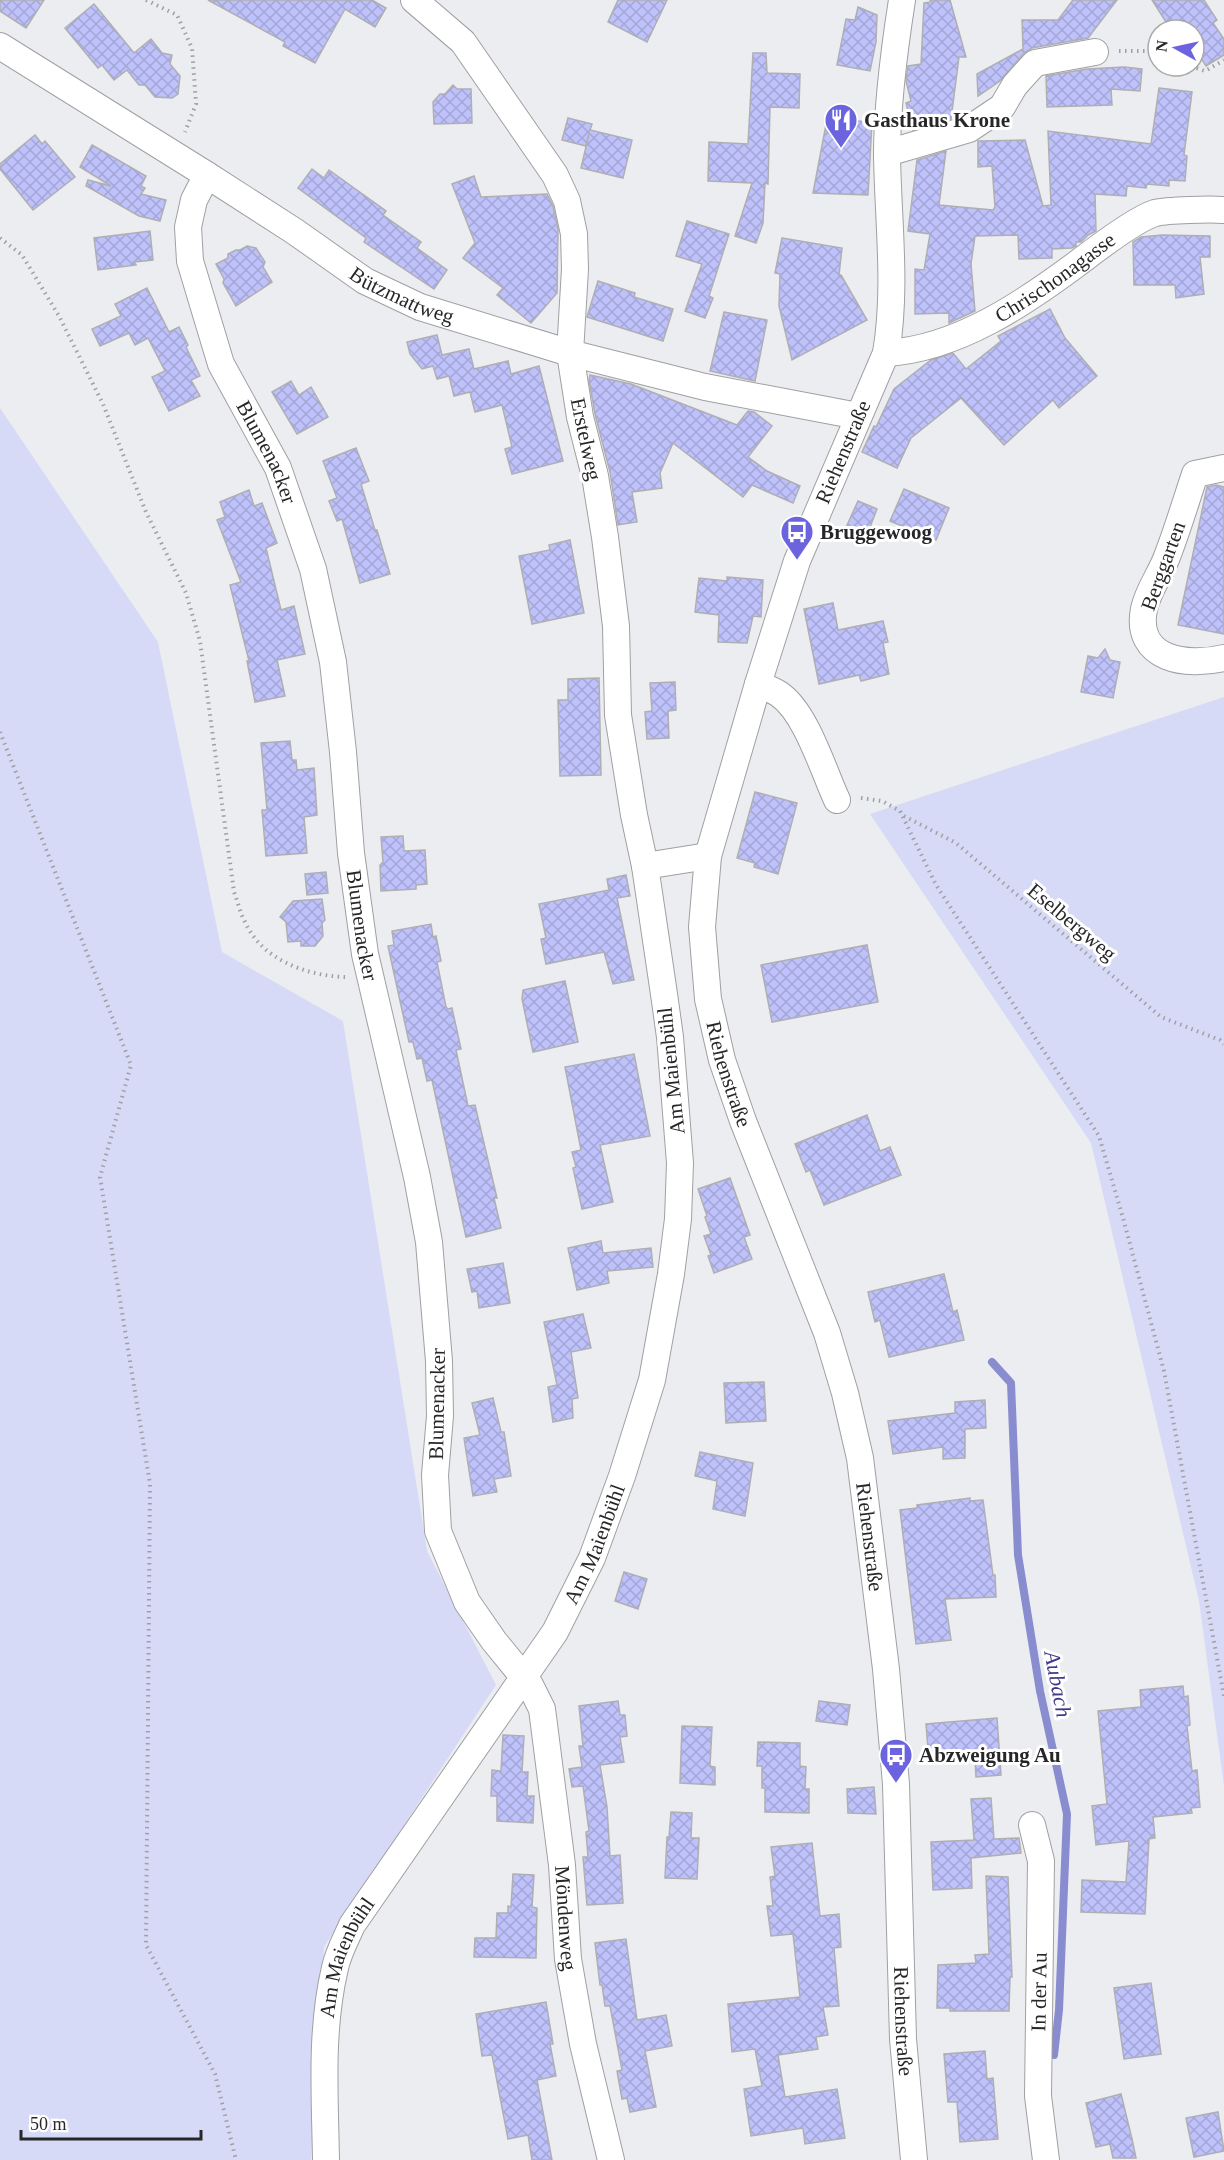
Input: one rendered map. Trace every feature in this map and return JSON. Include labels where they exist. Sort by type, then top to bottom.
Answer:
[{"type":"street","name":"Erstelweg","points":[[414,0],[463,42],[555,175],[567,201],[574,234],[575,269],[570,353],[580,417],[595,476],[605,537],[616,626],[618,715],[634,815],[645,866]]},
{"type":"street","name":"Riehenstraße","points":[[902,0],[892,60],[887,153],[891,244],[891,325],[886,352],[797,561],[758,684],[708,856],[702,927],[708,999],[722,1060],[743,1121],[827,1333],[845,1393],[860,1458],[886,1669],[897,1784],[903,2039],[914,2160]]},
{"type":"street","name":"Bützmattweg","points":[[0,46],[294,231],[365,281],[420,308],[570,353],[705,387],[858,416]]},
{"type":"street","points":[[887,153],[969,129],[1002,107],[1014,85],[1035,63],[1095,52]]},
{"type":"street","name":"Blumenacker","points":[[207,175],[194,200],[188,227],[190,261],[221,364],[278,468],[313,569],[333,662],[351,853],[365,954],[417,1177],[429,1242],[439,1360],[440,1416],[435,1475],[438,1531],[467,1602],[494,1641],[524,1677]]},
{"type":"street","name":"Chrischonagasse","points":[[886,352],[906,352],[928,346],[992,321],[1038,293],[1124,230],[1155,213],[1224,210]]},
{"type":"street","name":"Berggarten","points":[[1224,468],[1195,474],[1167,556],[1144,607],[1143,623],[1148,642],[1166,658],[1189,662],[1224,658]]},
{"type":"street","points":[[758,684],[779,694],[804,722],[837,800]]},
{"type":"street","points":[[645,866],[708,856]]},
{"type":"street","name":"Am Maienbühl","points":[[326,2160],[325,2040],[327,2010],[339,1955],[352,1925],[555,1632],[596,1548],[622,1476],[652,1380],[671,1274],[678,1219],[680,1163],[670,1037],[645,866]]},
{"type":"street","name":"Möndenweg","points":[[524,1677],[542,1709],[562,1865],[568,1959],[583,2044],[611,2160]]},
{"type":"street","name":"In der Au","points":[[1032,1825],[1041,1861],[1038,2096],[1046,2160]]},
{"type":"path","points":[[146,0],[177,15],[192,48],[196,104],[176,156]]},
{"type":"path","points":[[1095,52],[1146,51]]},
{"type":"path","points":[[1206,70],[1224,60]]},
{"type":"path","points":[[0,238],[22,255],[59,316],[103,404],[146,512],[186,593],[200,641],[234,892],[245,924],[267,952],[302,970],[337,976],[371,977]]},
{"type":"path","points":[[0,732],[131,1065],[100,1177],[150,1484],[146,1945],[215,2074],[236,2160]]},
{"type":"path","name":"Eselbergweg","points":[[837,800],[849,797],[882,801],[900,811],[903,816],[956,843],[1161,1017],[1223,1041]]},
{"type":"path","points":[[903,816],[936,885],[1099,1136],[1164,1371],[1224,1696]]},
{"type":"shaded area","points":[[0,408],[158,642],[222,952],[343,1021],[427,1551],[496,1685],[324,1947],[311,2160],[0,2160]]},
{"type":"shaded area","points":[[1224,697],[1224,1786],[1199,1601],[1091,1143],[870,814]]},
{"type":"building","points":[[0,0],[44,0],[26,28],[0,11]]},
{"type":"building","points":[[208,0],[372,0],[386,8],[375,27],[345,9],[315,63],[283,46],[285,42]]},
{"type":"building","points":[[618,0],[667,0],[647,42],[608,22]]},
{"type":"building","points":[[930,0],[950,0],[966,57],[959,57],[951,119],[913,130],[906,103],[911,101],[906,81],[908,66],[921,64],[924,3],[931,2]]},
{"type":"building","points":[[1073,0],[1117,0],[1088,38],[1032,48],[1024,53],[1000,81],[978,96],[977,74],[1023,49],[1022,20],[1058,20]]},
{"type":"building","points":[[1152,0],[1204,0],[1217,20],[1213,23],[1224,39],[1224,55],[1206,66],[1206,18],[1163,18]]},
{"type":"building","points":[[94,4],[134,53],[151,39],[162,53],[172,55],[170,64],[180,76],[178,94],[172,98],[155,97],[145,85],[139,85],[127,70],[114,80],[102,65],[98,68],[65,28]]},
{"type":"building","points":[[858,7],[877,15],[876,42],[870,71],[837,65],[846,19],[855,20]]},
{"type":"building","points":[[753,53],[766,53],[767,73],[800,74],[799,108],[770,107],[768,184],[765,183],[763,223],[756,243],[735,236],[752,183],[708,181],[709,142],[748,144]]},
{"type":"building","points":[[1124,67],[1142,69],[1140,91],[1111,89],[1112,105],[1047,107],[1046,76],[1087,69]]},
{"type":"building","points":[[453,85],[457,89],[471,89],[472,123],[434,124],[433,102]]},
{"type":"building","points":[[1159,88],[1192,92],[1184,155],[1187,156],[1185,181],[1169,180],[1169,186],[1147,184],[1146,188],[1127,186],[1126,196],[1095,194],[1096,231],[1081,242],[1076,242],[1076,246],[1072,248],[1052,249],[1052,258],[1019,259],[1018,235],[975,236],[971,264],[975,311],[949,323],[949,313],[915,314],[915,269],[924,270],[930,234],[908,231],[917,160],[946,151],[939,205],[993,210],[995,207],[992,166],[978,167],[978,141],[1025,140],[1043,206],[1051,205],[1048,131],[1151,144]]},
{"type":"building","points":[[568,118],[592,124],[590,130],[632,140],[623,178],[581,168],[589,134],[586,146],[562,140]]},
{"type":"building","name":"Gasthaus Krone","points":[[827,119],[872,122],[868,195],[813,193]]},
{"type":"building","points":[[35,135],[42,144],[45,141],[75,177],[33,210],[0,169],[0,164]]},
{"type":"building","points":[[92,145],[146,176],[141,186],[145,188],[141,194],[166,200],[160,221],[139,216],[86,186],[88,180],[111,186],[80,167]]},
{"type":"building","points":[[312,169],[324,178],[329,170],[386,211],[383,215],[421,242],[417,248],[447,270],[434,289],[364,242],[366,238],[298,188]]},
{"type":"building","points":[[474,176],[481,197],[547,194],[553,206],[558,229],[557,293],[531,323],[497,295],[503,288],[463,258],[475,243],[452,184]]},
{"type":"building","points":[[687,221],[729,234],[709,296],[713,298],[705,318],[685,311],[702,264],[676,256]]},
{"type":"building","points":[[150,231],[153,260],[134,262],[136,265],[98,270],[94,238]]},
{"type":"building","points":[[1210,236],[1210,257],[1200,257],[1204,294],[1176,298],[1175,285],[1134,285],[1133,242],[1141,237]]},
{"type":"building","points":[[782,238],[842,248],[839,275],[867,320],[792,360],[779,306],[780,274],[775,273]]},
{"type":"building","points":[[247,246],[256,248],[265,262],[263,267],[272,282],[236,306],[223,283],[224,279],[216,264],[228,258],[228,254]]},
{"type":"building","points":[[598,281],[635,293],[634,297],[673,309],[663,341],[587,317]]},
{"type":"building","points":[[147,288],[169,332],[179,327],[200,376],[191,380],[200,396],[169,411],[152,377],[165,371],[148,338],[135,345],[129,333],[100,346],[92,329],[121,316],[115,304]]},
{"type":"building","points":[[1050,309],[1065,338],[1097,376],[1059,408],[1053,400],[1004,445],[961,398],[911,438],[897,468],[862,452],[894,389],[931,360],[953,353],[966,369],[1001,341],[998,336]]},
{"type":"building","points":[[724,312],[767,320],[755,381],[710,371]]},
{"type":"building","points":[[437,335],[442,355],[469,349],[474,369],[508,361],[511,374],[539,366],[563,461],[512,474],[505,449],[512,447],[502,405],[475,412],[470,392],[454,396],[449,376],[437,379],[433,366],[422,369],[410,354],[407,342]]},
{"type":"building","points":[[590,375],[631,384],[737,425],[748,411],[754,412],[772,426],[748,457],[767,471],[800,486],[793,503],[752,485],[743,497],[673,443],[660,473],[662,488],[632,492],[637,522],[618,525],[610,472],[595,414]]},
{"type":"building","points":[[291,381],[299,395],[311,387],[328,417],[297,434],[272,392]]},
{"type":"building","points":[[356,448],[369,481],[361,484],[390,574],[360,583],[342,519],[337,521],[329,501],[337,498],[323,461]]},
{"type":"building","points":[[1216,485],[1224,487],[1224,634],[1178,625],[1207,487]]},
{"type":"building","points":[[904,489],[949,508],[936,540],[890,521]]},
{"type":"building","points":[[249,490],[254,506],[262,503],[277,543],[266,548],[281,610],[294,606],[305,654],[277,660],[285,696],[255,702],[247,661],[249,661],[230,585],[241,582],[217,520],[225,517],[220,502]]},
{"type":"building","points":[[858,501],[877,509],[865,540],[843,534]]},
{"type":"building","points":[[570,540],[584,613],[532,624],[519,556],[550,550],[549,545]]},
{"type":"building","points":[[727,577],[763,580],[761,617],[753,616],[747,643],[718,642],[719,615],[695,612],[699,578],[727,581]]},
{"type":"building","points":[[833,603],[838,630],[883,621],[888,642],[883,643],[889,674],[861,681],[859,675],[819,684],[804,609]]},
{"type":"building","points":[[1105,649],[1110,660],[1120,662],[1113,698],[1081,692],[1088,656],[1098,658]]},
{"type":"building","points":[[599,678],[601,775],[560,776],[558,700],[568,700],[568,679]]},
{"type":"building","points":[[675,682],[676,710],[668,711],[669,738],[647,739],[645,712],[652,711],[650,683]]},
{"type":"building","points":[[290,741],[292,760],[296,760],[297,770],[314,768],[317,815],[304,817],[307,853],[266,856],[262,810],[267,810],[261,743]]},
{"type":"building","points":[[755,792],[797,803],[778,874],[754,867],[755,863],[737,858]]},
{"type":"building","points":[[403,836],[404,851],[425,850],[427,884],[416,885],[416,889],[381,891],[380,865],[383,862],[381,837]]},
{"type":"building","points":[[326,872],[328,893],[307,895],[305,874]]},
{"type":"building","points":[[626,875],[630,896],[617,898],[634,980],[613,984],[604,952],[546,964],[541,939],[546,938],[539,904],[609,890],[607,879]]},
{"type":"building","points":[[322,899],[325,920],[322,923],[323,936],[315,946],[301,946],[301,941],[288,942],[286,922],[280,917],[293,901]]},
{"type":"building","points":[[431,924],[441,961],[437,962],[446,1007],[452,1008],[461,1049],[456,1050],[468,1106],[475,1105],[497,1198],[494,1198],[501,1228],[466,1237],[432,1080],[427,1081],[422,1058],[417,1059],[413,1042],[409,1042],[388,946],[394,945],[392,931]]},
{"type":"building","points":[[867,945],[878,1002],[772,1022],[761,965]]},
{"type":"building","points":[[565,981],[578,1042],[533,1052],[522,999],[523,990]]},
{"type":"building","points":[[634,1054],[650,1136],[600,1145],[613,1202],[582,1209],[572,1152],[581,1150],[565,1067]]},
{"type":"building","points":[[867,1115],[880,1151],[890,1147],[901,1175],[824,1205],[810,1170],[806,1172],[795,1144]]},
{"type":"building","points":[[730,1178],[750,1235],[744,1237],[752,1259],[714,1273],[708,1256],[711,1255],[704,1236],[711,1234],[698,1189]]},
{"type":"building","points":[[601,1241],[603,1253],[651,1248],[653,1267],[607,1271],[609,1283],[577,1290],[568,1248]]},
{"type":"building","points":[[503,1263],[510,1303],[479,1308],[477,1291],[472,1292],[467,1269]]},
{"type":"building","points":[[944,1274],[953,1312],[957,1310],[964,1340],[889,1357],[880,1320],[875,1322],[868,1292]]},
{"type":"building","points":[[583,1314],[591,1348],[571,1352],[578,1398],[572,1399],[573,1418],[553,1422],[548,1387],[557,1385],[544,1322]]},
{"type":"building","points":[[764,1382],[766,1421],[726,1423],[724,1383]]},
{"type":"building","points":[[493,1398],[501,1432],[504,1432],[511,1476],[494,1479],[497,1492],[473,1496],[464,1438],[480,1435],[472,1403]]},
{"type":"building","points":[[985,1400],[986,1428],[965,1429],[965,1458],[943,1459],[943,1447],[893,1454],[888,1421],[955,1413],[955,1402]]},
{"type":"building","points":[[700,1452],[753,1463],[745,1516],[713,1509],[717,1481],[695,1476]]},
{"type":"building","points":[[970,1498],[970,1501],[983,1500],[993,1575],[995,1575],[996,1597],[945,1599],[951,1640],[916,1644],[900,1510],[917,1508],[917,1505]]},
{"type":"building","points":[[624,1572],[647,1579],[638,1609],[615,1601]]},
{"type":"building","points":[[1183,1686],[1184,1697],[1188,1696],[1190,1725],[1187,1726],[1192,1771],[1197,1770],[1200,1807],[1191,1808],[1192,1813],[1153,1817],[1155,1838],[1149,1839],[1145,1914],[1081,1912],[1082,1880],[1126,1882],[1129,1841],[1096,1845],[1092,1806],[1107,1804],[1098,1711],[1141,1707],[1140,1690]]},
{"type":"building","points":[[618,1701],[620,1715],[625,1715],[627,1736],[620,1737],[624,1762],[600,1765],[607,1807],[610,1856],[620,1855],[623,1903],[587,1905],[583,1857],[588,1857],[586,1832],[589,1831],[583,1786],[572,1787],[569,1769],[582,1767],[579,1746],[583,1746],[579,1706]]},
{"type":"building","points":[[819,1701],[850,1705],[847,1725],[816,1721]]},
{"type":"building","points":[[997,1718],[1001,1775],[976,1777],[975,1759],[929,1762],[926,1724]]},
{"type":"building","points":[[682,1726],[712,1727],[710,1766],[715,1767],[715,1785],[680,1783]]},
{"type":"building","points":[[503,1735],[524,1736],[522,1772],[528,1772],[527,1796],[534,1796],[533,1823],[497,1821],[497,1796],[491,1796],[492,1770],[501,1771]]},
{"type":"building","points":[[758,1742],[800,1743],[800,1766],[806,1767],[805,1789],[809,1789],[809,1813],[765,1812],[762,1766],[757,1766]]},
{"type":"building","points":[[874,1787],[876,1814],[848,1813],[847,1789]]},
{"type":"building","points":[[991,1798],[994,1839],[1019,1838],[1021,1853],[971,1858],[972,1888],[933,1890],[931,1842],[974,1840],[971,1799]]},
{"type":"building","points":[[671,1812],[692,1813],[691,1838],[699,1838],[697,1879],[665,1878]]},
{"type":"building","points":[[812,1843],[820,1916],[839,1914],[841,1947],[834,1948],[839,2006],[823,2007],[828,2035],[816,2037],[818,2049],[778,2055],[785,2097],[837,2089],[845,2138],[805,2144],[803,2128],[751,2136],[744,2089],[762,2086],[755,2049],[732,2052],[728,2004],[800,1997],[793,1934],[771,1936],[767,1906],[773,1906],[770,1877],[775,1876],[771,1847]]},
{"type":"building","points":[[513,1874],[534,1875],[532,1907],[537,1908],[536,1958],[474,1957],[475,1938],[496,1938],[497,1913],[508,1913],[508,1906],[511,1907]]},
{"type":"building","points":[[986,1876],[1008,1877],[1012,1977],[1010,1977],[1009,2011],[950,2011],[950,2008],[937,2008],[938,1965],[976,1963],[975,1955],[989,1954]]},
{"type":"building","points":[[626,1939],[637,2020],[666,2015],[672,2046],[645,2051],[656,2107],[630,2112],[627,2098],[622,2099],[617,2071],[622,2070],[610,2006],[605,2006],[602,1985],[600,1985],[595,1943]]},
{"type":"building","points":[[1151,1983],[1161,2054],[1124,2059],[1114,1988]]},
{"type":"building","points":[[546,2002],[556,2076],[537,2080],[552,2160],[532,2160],[528,2135],[508,2139],[492,2055],[482,2056],[476,2014]]},
{"type":"building","points":[[985,2051],[987,2079],[993,2078],[998,2139],[960,2142],[957,2102],[948,2102],[944,2054]]},
{"type":"building","points":[[1121,2094],[1136,2158],[1113,2158],[1110,2144],[1096,2147],[1086,2103]]},
{"type":"building","points":[[1218,2112],[1224,2151],[1194,2157],[1186,2118]]},
{"type":"waterway","name":"Aubach","points":[[992,1362],[1011,1383],[1018,1555],[1040,1691],[1067,1814],[1059,2010],[1054,2055]]},
{"type":"place","name":"Gasthaus Krone","points":[[841,149]]},
{"type":"place","name":"Bruggewoog","points":[[797,561]]},
{"type":"place","name":"Abzweigung Au","points":[[896,1784]]}]
